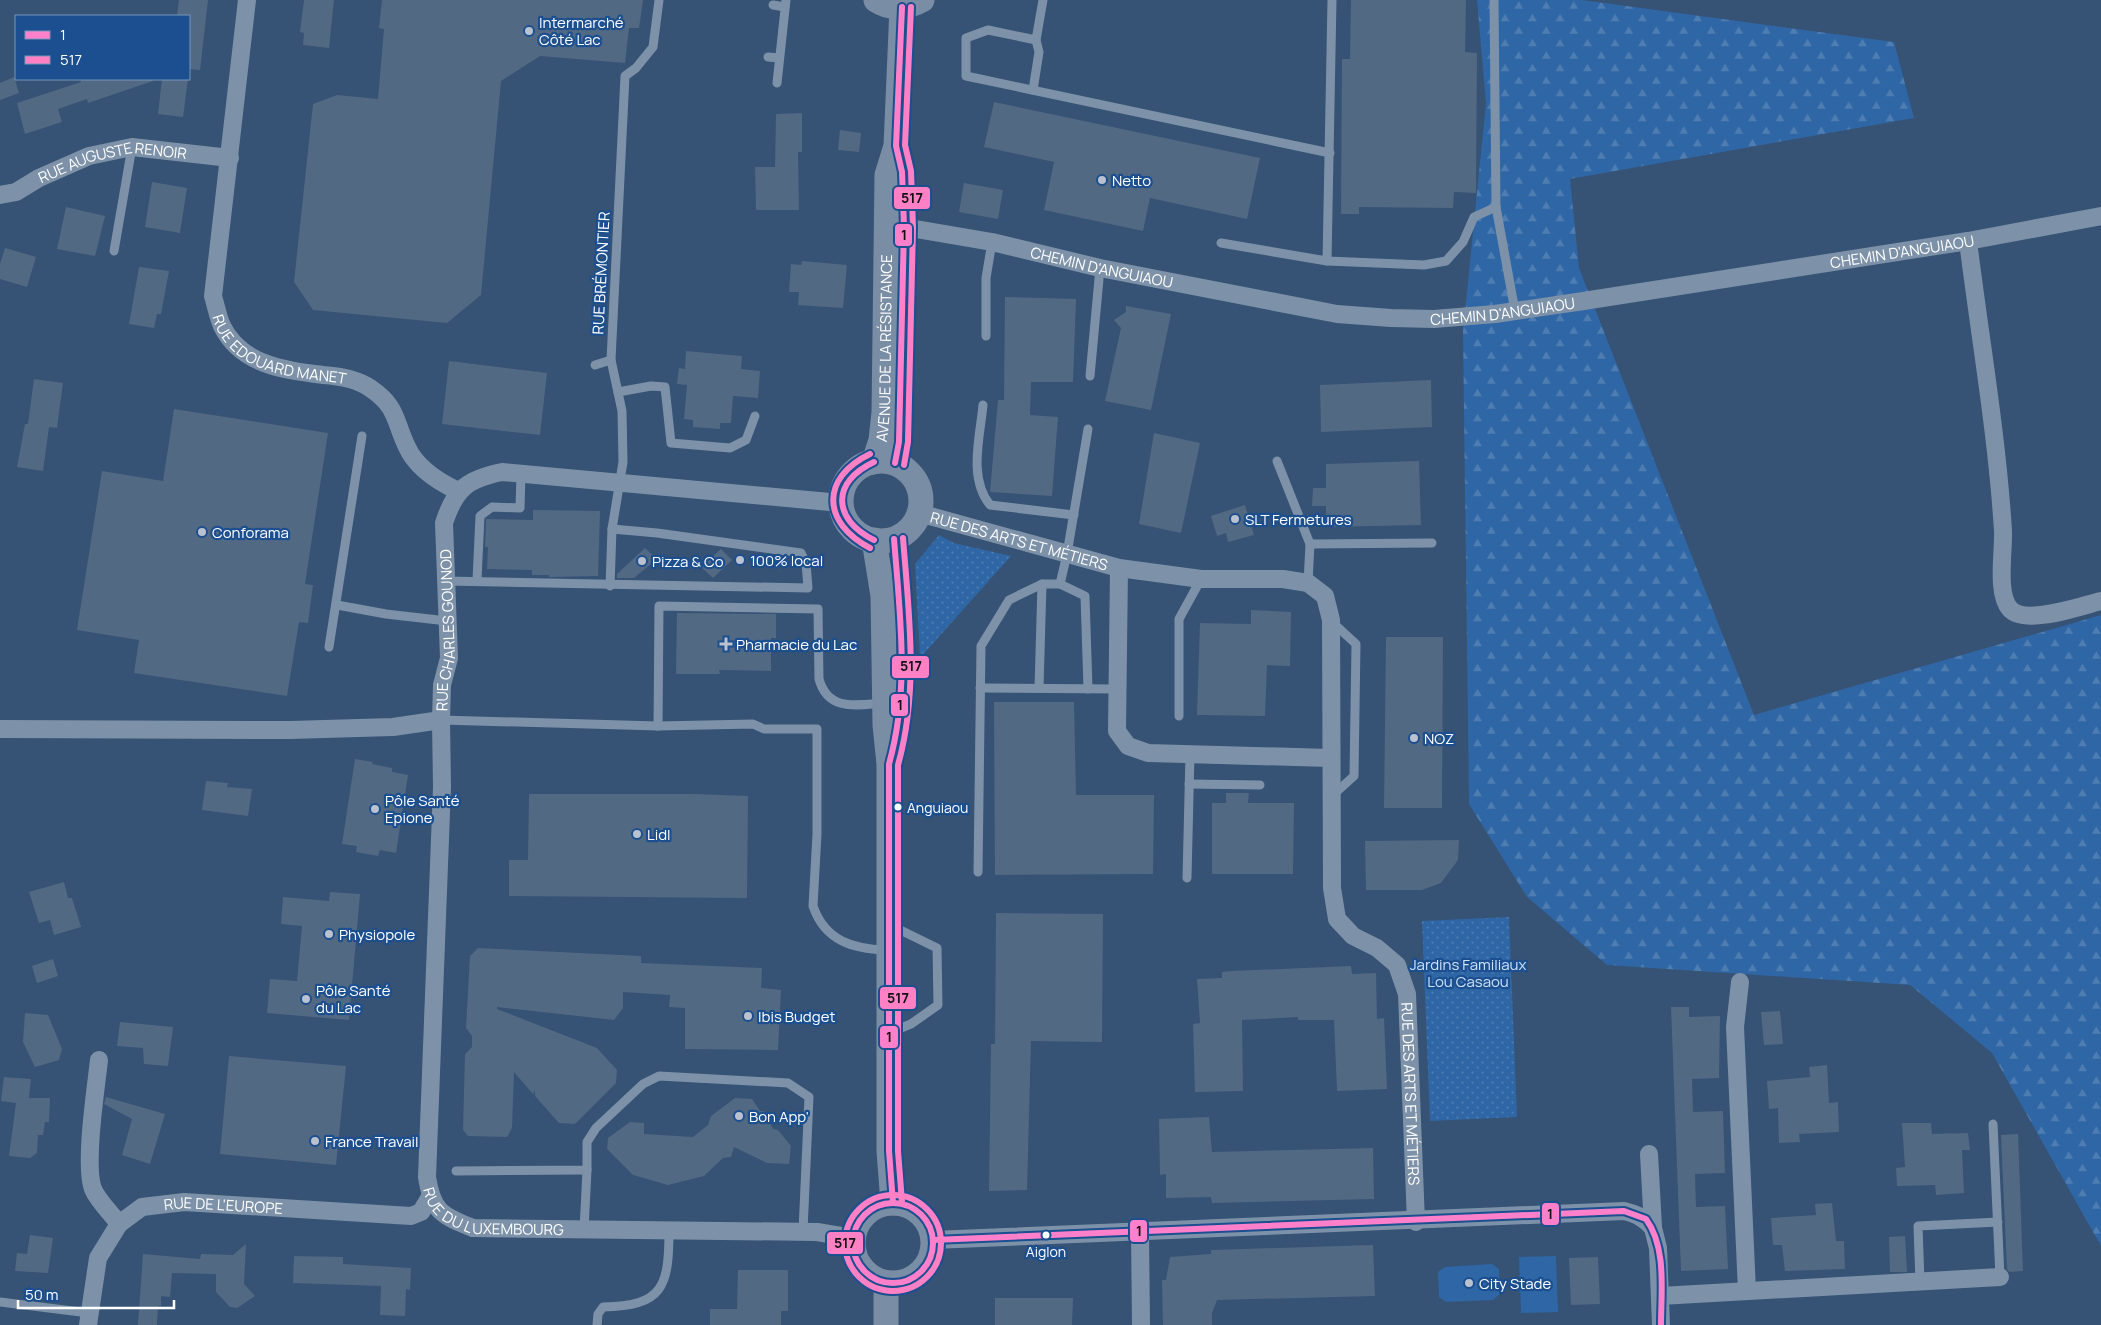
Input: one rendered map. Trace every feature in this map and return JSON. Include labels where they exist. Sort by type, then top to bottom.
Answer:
[{"type":"main road","points":[[876,0],[890,6],[912,4]]},
{"type":"main road","name":"AVENUE DE LA RÉSISTANCE","points":[[884,463],[881,440],[884,412],[887,175],[896,146],[912,4]]},
{"type":"main road","name":"AVENUE DE LA RÉSISTANCE","points":[[884,463],[899,442],[904,227],[902,172],[896,146]]},
{"type":"main road","points":[[884,463],[905,469],[919,489],[921,501],[919,513],[914,524],[905,533],[884,539],[861,536],[851,527],[844,516],[841,503],[847,481],[863,465],[884,463]]},
{"type":"main road","points":[[884,539],[884,703],[889,764],[889,1151],[893,1203]]},
{"type":"main road","points":[[884,539],[900,609],[901,683],[896,745],[889,764]]},
{"type":"main road","points":[[893,1203],[916,1210],[930,1229],[933,1240],[927,1264],[920,1273],[898,1283],[886,1283],[872,1278],[860,1267],[854,1253],[853,1238],[858,1224],[866,1213],[879,1206],[893,1203]]},
{"type":"main road","points":[[886,1283],[886,1325]]},
{"type":"street","name":"RUE EDOUARD MANET","points":[[247,0],[213,296],[222,326],[238,347],[260,362],[281,370],[340,377],[368,387],[388,403],[401,426],[407,447],[417,463],[446,485],[458,491]]},
{"type":"street","name":"RUE AUGUSTE RENOIR","points":[[0,195],[16,192],[39,178],[89,156],[132,147],[230,158]]},
{"type":"street","name":"CHEMIN D'ANGUIAOU","points":[[904,227],[992,242],[1100,268],[1337,314],[1434,319],[1515,311],[1968,241],[2101,216]]},
{"type":"street","points":[[1968,241],[1986,388],[1998,459],[2004,537],[2002,592],[2010,609],[2020,615],[2044,615],[2101,601]]},
{"type":"street","points":[[458,491],[480,477],[502,472],[841,503]]},
{"type":"street","name":"RUE CHARLES GOUNOD","points":[[0,729],[290,730],[393,727],[441,720],[442,685],[449,658],[444,523],[451,502],[458,491]]},
{"type":"street","name":"RUE DES ARTS ET MÉTIERS","points":[[919,513],[1119,568],[1201,579],[1283,579],[1308,583],[1325,596],[1331,620],[1330,758],[1332,888],[1337,919],[1353,936],[1377,948],[1397,965],[1407,994],[1416,1222]]},
{"type":"street","name":"RUE DES ARTS ET MÉTIERS","points":[[1119,568],[1116,689],[1117,731],[1128,746],[1148,753],[1330,758]]},
{"type":"street","name":"RUE DU LUXEMBOURG","points":[[441,720],[442,787],[427,1177],[430,1197],[440,1213],[473,1228],[803,1231],[853,1238]]},
{"type":"street","points":[[1740,982],[1735,1027],[1747,1291]]},
{"type":"street","points":[[98,1060],[91,1168],[94,1189],[119,1224]]},
{"type":"street","points":[[1649,1154],[1653,1228],[1658,1248],[1661,1325]]},
{"type":"street","name":"RUE DE L'EUROPE","points":[[88,1319],[98,1258],[119,1224],[142,1207],[184,1202],[411,1216],[421,1212],[430,1197]]},
{"type":"street","points":[[933,1240],[1416,1222],[1624,1211],[1645,1219],[1653,1228]]},
{"type":"street","points":[[1140,1231],[1141,1325]]},
{"type":"street","points":[[1660,1296],[2000,1277]]},
{"type":"lane","name":"RUE BRÉMONTIER","points":[[610,586],[612,528],[623,462],[622,411],[611,360],[625,76],[636,68],[653,47],[659,0]]},
{"type":"lane","points":[[1033,90],[1039,52],[1036,40],[1043,0]]},
{"type":"lane","points":[[1327,261],[1332,0]]},
{"type":"lane","points":[[1494,0],[1496,207],[1515,311]]},
{"type":"lane","points":[[773,5],[785,3],[777,83]]},
{"type":"lane","points":[[1036,40],[988,30],[966,38],[966,76],[1330,153]]},
{"type":"lane","points":[[768,57],[780,58]]},
{"type":"lane","points":[[114,251],[132,147]]},
{"type":"lane","points":[[1220,242],[1327,261],[1424,266],[1446,261],[1462,242],[1474,217],[1496,207]]},
{"type":"lane","points":[[986,336],[986,278],[992,242]]},
{"type":"lane","points":[[1090,376],[1100,268]]},
{"type":"lane","points":[[595,365],[611,360]]},
{"type":"lane","points":[[618,392],[651,386],[665,387],[671,443],[730,448],[746,440],[755,416]]},
{"type":"lane","points":[[983,405],[977,471],[981,494],[990,505],[1074,515]]},
{"type":"lane","points":[[1060,584],[1068,554],[1088,429]]},
{"type":"lane","points":[[329,647],[362,436]]},
{"type":"lane","points":[[1278,461],[1310,544],[1308,583]]},
{"type":"lane","points":[[477,580],[480,516],[492,507],[520,508],[521,474]]},
{"type":"lane","points":[[446,580],[610,586],[808,588],[806,564],[801,553],[657,532],[612,528]]},
{"type":"lane","points":[[1310,544],[1432,543]]},
{"type":"lane","points":[[1179,716],[1179,618],[1201,579]]},
{"type":"lane","points":[[1039,688],[1042,584]]},
{"type":"lane","points":[[978,872],[981,646],[1009,600],[1042,584],[1060,584],[1085,596],[1088,688]]},
{"type":"lane","points":[[337,605],[386,614],[447,621]]},
{"type":"lane","points":[[658,726],[659,606],[818,609],[819,679],[822,690],[830,700],[842,704],[884,703]]},
{"type":"lane","points":[[1331,620],[1356,644],[1354,776],[1331,797]]},
{"type":"lane","points":[[980,688],[1116,689]]},
{"type":"lane","points":[[441,720],[658,726],[753,724],[764,729],[817,729],[817,834],[813,906],[817,917],[829,931],[849,946],[864,950],[889,950]]},
{"type":"lane","points":[[1187,878],[1190,754]]},
{"type":"lane","points":[[1189,784],[1260,786]]},
{"type":"lane","points":[[889,924],[937,948],[938,1005],[911,1024],[889,1034]]},
{"type":"lane","points":[[584,1230],[587,1142],[596,1128],[643,1084],[659,1076],[788,1084],[809,1097],[803,1231]]},
{"type":"lane","points":[[1993,1124],[2000,1277]]},
{"type":"lane","points":[[456,1171],[587,1170]]},
{"type":"lane","points":[[1920,1282],[1918,1226],[1998,1222]]},
{"type":"lane","points":[[597,1325],[598,1314],[603,1307],[628,1306],[642,1303],[653,1297],[661,1287],[669,1230]]},
{"type":"lane","points":[[0,1302],[88,1319]]},
{"type":"green space","points":[[1477,0],[1582,0],[1894,42],[1914,118],[1570,179],[1579,268],[1754,715],[2101,615],[2101,1246],[1992,1053],[1910,985],[1607,965],[1527,897],[1469,804],[1463,332],[1486,103]]},
{"type":"green space","points":[[939,535],[954,543],[1011,556],[920,658],[915,564]]},
{"type":"green space","name":"Jardins Familiaux Lou Casaou","points":[[1509,917],[1517,1117],[1430,1121],[1422,921]]},
{"type":"green space","points":[[1556,1256],[1558,1312],[1521,1313],[1519,1257]]},
{"type":"green space","name":"City Stade","points":[[1492,1264],[1499,1269],[1500,1294],[1493,1300],[1446,1302],[1439,1297],[1438,1272],[1445,1267]]},
{"type":"building","points":[[179,0],[208,0],[200,70],[190,69],[190,15],[177,15]]},
{"type":"building","points":[[304,0],[334,0],[329,48],[303,45],[304,33],[300,32]]},
{"type":"building","points":[[382,0],[643,0],[639,28],[629,28],[625,63],[540,56],[501,81],[481,295],[447,323],[313,310],[294,282],[313,104],[337,95],[378,99],[384,29],[379,28]]},
{"type":"building","points":[[1351,0],[1466,0],[1465,52],[1477,53],[1476,193],[1454,192],[1453,208],[1359,207],[1359,214],[1341,214],[1342,59],[1350,59]]},
{"type":"building","points":[[14,77],[19,93],[0,100],[0,83]]},
{"type":"building","points":[[80,80],[153,81],[88,103],[87,99],[58,109],[62,122],[25,134],[17,103],[81,82]]},
{"type":"building","points":[[162,80],[188,80],[183,117],[158,114]]},
{"type":"building","name":"Netto","points":[[994,102],[1260,158],[1247,219],[1150,198],[1143,231],[1044,210],[1054,162],[984,147]]},
{"type":"building","points":[[802,113],[802,152],[798,152],[799,210],[756,210],[755,167],[775,167],[776,114]]},
{"type":"building","points":[[840,130],[861,133],[859,152],[838,150]]},
{"type":"building","points":[[152,182],[187,188],[180,233],[145,227]]},
{"type":"building","points":[[964,183],[1003,190],[998,219],[959,212]]},
{"type":"building","points":[[66,207],[105,216],[95,256],[57,249]]},
{"type":"building","points":[[5,248],[36,257],[27,287],[0,279],[0,264]]},
{"type":"building","points":[[802,261],[847,265],[843,308],[798,305],[799,292],[789,292],[791,264],[801,265]]},
{"type":"building","points":[[139,267],[169,271],[161,314],[157,314],[154,328],[129,324]]},
{"type":"building","points":[[1005,297],[1076,299],[1073,382],[1031,382],[1030,415],[1058,417],[1052,496],[990,492],[998,400],[1004,400]]},
{"type":"building","points":[[1126,306],[1171,314],[1151,410],[1105,401],[1121,328],[1114,320],[1126,312]]},
{"type":"building","points":[[686,351],[742,356],[741,369],[760,371],[758,398],[733,396],[731,423],[720,423],[720,429],[693,427],[693,420],[684,419],[687,385],[677,384],[679,368],[685,369]]},
{"type":"building","points":[[449,361],[547,373],[540,435],[442,424]]},
{"type":"building","points":[[34,379],[63,383],[57,428],[49,427],[43,471],[17,467],[25,424],[28,424]]},
{"type":"building","points":[[1431,380],[1432,427],[1321,432],[1320,385]]},
{"type":"building","name":"Conforama","points":[[174,409],[328,433],[305,584],[313,585],[308,623],[299,622],[287,696],[134,673],[139,640],[77,630],[102,471],[163,481]]},
{"type":"building","points":[[1154,433],[1200,443],[1181,533],[1139,524]]},
{"type":"building","points":[[1419,461],[1421,525],[1326,527],[1326,506],[1312,506],[1313,488],[1326,488],[1326,464]]},
{"type":"building","name":"SLT Fermetures","points":[[1245,505],[1254,535],[1228,542],[1226,533],[1217,536],[1211,516]]},
{"type":"building","points":[[533,510],[600,511],[598,576],[549,577],[549,575],[532,575],[532,570],[487,569],[488,547],[485,547],[486,519],[533,520]]},
{"type":"building","points":[[645,548],[657,559],[634,578],[617,578],[617,574]]},
{"type":"building","points":[[721,549],[732,560],[713,578],[701,567]]},
{"type":"building","points":[[1251,610],[1291,612],[1290,666],[1267,665],[1265,716],[1197,715],[1200,623],[1251,624]]},
{"type":"building","points":[[677,613],[776,614],[776,638],[771,638],[771,671],[719,670],[720,674],[676,674]]},
{"type":"building","name":"NOZ","points":[[1386,637],[1443,637],[1442,808],[1384,808]]},
{"type":"building","points":[[994,702],[1074,702],[1076,795],[1154,795],[1153,874],[995,875]]},
{"type":"building","name":"Pôle Santé Epione","points":[[355,759],[373,762],[372,764],[392,768],[392,772],[408,775],[396,853],[380,850],[378,856],[356,852],[357,846],[342,844]]},
{"type":"building","points":[[206,781],[228,783],[227,787],[252,789],[248,816],[202,810]]},
{"type":"building","points":[[1226,793],[1249,793],[1248,803],[1294,803],[1293,874],[1212,874],[1212,803],[1226,803]]},
{"type":"building","name":"Lidl","points":[[529,794],[695,794],[748,796],[747,898],[509,896],[509,860],[528,860]]},
{"type":"building","points":[[1459,840],[1458,860],[1441,883],[1422,890],[1366,890],[1365,841]]},
{"type":"building","points":[[64,882],[68,898],[72,898],[81,927],[54,935],[50,920],[39,923],[29,892]]},
{"type":"building","points":[[330,892],[360,894],[349,1020],[267,1013],[270,979],[297,981],[302,926],[281,924],[283,897],[329,901]]},
{"type":"building","points":[[996,913],[1103,914],[1102,1042],[1031,1041],[1027,1190],[989,1191],[991,1044],[995,1044]]},
{"type":"building","points":[[478,948],[641,956],[641,963],[762,968],[761,988],[781,990],[778,1050],[685,1049],[685,1008],[669,1007],[670,995],[623,992],[623,1008],[614,1020],[497,1007],[497,1009],[597,1048],[617,1070],[616,1083],[575,1124],[559,1123],[535,1096],[535,1090],[533,1094],[514,1072],[512,1128],[507,1137],[468,1136],[463,1130],[465,1054],[472,1047],[472,1036],[466,1028],[470,956]]},
{"type":"building","points":[[53,959],[58,976],[37,983],[32,966]]},
{"type":"building","points":[[1351,966],[1352,974],[1376,973],[1377,1019],[1384,1018],[1387,1089],[1337,1091],[1334,1020],[1298,1020],[1298,1017],[1242,1020],[1243,1091],[1195,1092],[1193,1024],[1200,1023],[1197,979],[1222,978],[1222,972],[1231,971]]},
{"type":"building","points":[[1671,1007],[1689,1007],[1689,1017],[1720,1016],[1719,1078],[1692,1079],[1693,1112],[1723,1111],[1725,1173],[1695,1174],[1696,1207],[1725,1206],[1728,1269],[1681,1271]]},
{"type":"building","points":[[1780,1011],[1783,1044],[1764,1045],[1761,1012]]},
{"type":"building","points":[[25,1013],[48,1015],[62,1049],[59,1060],[35,1067],[23,1042]]},
{"type":"building","points":[[120,1022],[173,1027],[168,1066],[144,1064],[143,1048],[117,1046]]},
{"type":"building","points":[[229,1056],[346,1066],[336,1165],[220,1154]]},
{"type":"building","points":[[1827,1065],[1829,1103],[1838,1102],[1839,1132],[1799,1134],[1800,1142],[1779,1143],[1778,1108],[1769,1109],[1767,1081],[1810,1077],[1809,1067]]},
{"type":"building","points":[[4,1077],[31,1079],[29,1098],[50,1098],[49,1122],[45,1122],[43,1135],[38,1135],[37,1153],[30,1158],[9,1156],[16,1103],[1,1101]]},
{"type":"building","points":[[106,1097],[165,1114],[150,1164],[122,1155],[132,1119],[104,1104]]},
{"type":"building","points":[[735,1098],[752,1099],[760,1111],[764,1111],[773,1129],[778,1130],[791,1146],[789,1164],[767,1163],[734,1147],[731,1157],[723,1158],[704,1176],[668,1185],[633,1175],[607,1149],[608,1138],[630,1122],[644,1123],[644,1134],[693,1137],[708,1125],[711,1116]]},
{"type":"building","points":[[1209,1117],[1212,1152],[1373,1148],[1374,1199],[1212,1203],[1211,1197],[1166,1198],[1166,1174],[1160,1175],[1159,1119]]},
{"type":"building","points":[[1902,1123],[1931,1123],[1932,1134],[1968,1133],[1970,1150],[1962,1150],[1964,1193],[1936,1195],[1935,1185],[1897,1186],[1896,1168],[1905,1167]]},
{"type":"building","points":[[2018,1134],[2023,1271],[2009,1272],[2007,1269],[2001,1135]]},
{"type":"building","points":[[1832,1203],[1836,1241],[1844,1241],[1845,1269],[1785,1271],[1782,1245],[1773,1245],[1771,1218],[1816,1215],[1815,1204]]},
{"type":"building","points":[[30,1235],[53,1238],[48,1273],[15,1271],[17,1253],[27,1254]]},
{"type":"building","points":[[1905,1236],[1907,1272],[1890,1272],[1889,1237]]},
{"type":"building","points":[[246,1244],[244,1284],[255,1296],[237,1308],[230,1307],[216,1292],[216,1274],[172,1273],[170,1297],[161,1296],[161,1306],[158,1306],[157,1325],[138,1325],[143,1254],[200,1259],[201,1254],[233,1255]]},
{"type":"building","points":[[1373,1245],[1375,1296],[1217,1300],[1212,1313],[1212,1325],[1163,1325],[1162,1280],[1166,1280],[1170,1257],[1211,1254],[1211,1250]]},
{"type":"building","points":[[294,1256],[343,1257],[343,1264],[411,1268],[410,1290],[406,1289],[405,1316],[380,1315],[381,1286],[293,1283]]},
{"type":"building","points":[[1598,1257],[1600,1304],[1571,1305],[1569,1258]]},
{"type":"building","points":[[738,1270],[788,1270],[788,1311],[781,1311],[781,1325],[710,1325],[710,1309],[737,1309]]},
{"type":"building","points":[[995,1298],[1073,1298],[1072,1325],[995,1325]]},
{"type":"transit line","name":"1","points":[[895,463],[899,442],[904,227],[902,172],[896,146],[902,7]]},
{"type":"transit line","name":"517","points":[[904,465],[908,442],[913,227],[911,171],[905,145],[911,7]]},
{"type":"transit line","name":"517","points":[[870,454],[854,464],[842,475],[835,488],[833,501],[836,514],[843,526],[854,538],[870,548]]},
{"type":"transit line","name":"1","points":[[874,462],[860,470],[850,480],[844,490],[842,501],[844,511],[850,522],[874,540]]},
{"type":"transit line","name":"517","points":[[902,1202],[898,1151],[898,765],[908,709],[911,652],[903,538]]},
{"type":"transit line","name":"1","points":[[893,1203],[889,1151],[889,764],[899,708],[902,652],[894,539]]},
{"type":"transit line","name":"517","points":[[884,1195],[902,1195],[920,1203],[933,1216],[941,1234],[941,1243],[938,1262],[920,1283],[902,1291],[884,1291],[866,1283],[853,1270],[845,1252],[845,1234],[853,1216],[866,1203],[884,1195]]},
{"type":"transit line","name":"1","points":[[893,1203],[908,1206],[921,1215],[930,1228],[933,1243],[930,1258],[921,1271],[908,1280],[893,1283],[878,1280],[865,1271],[856,1258],[853,1243],[856,1228],[865,1215],[878,1206],[893,1203]]},
{"type":"transit line","name":"1","points":[[933,1240],[1624,1211],[1646,1219],[1653,1230],[1660,1256],[1662,1284],[1661,1325]]},
{"type":"place","name":"Intermarché Côté Lac","points":[[529,31]]},
{"type":"place","name":"Netto","points":[[1102,180]]},
{"type":"place","name":"SLT Fermetures","points":[[1235,519]]},
{"type":"place","name":"Conforama","points":[[202,532]]},
{"type":"place","name":"100% local","points":[[740,560]]},
{"type":"place","name":"Pizza & Co","points":[[642,561]]},
{"type":"place","name":"Pharmacie du Lac","points":[[726,644]]},
{"type":"place","name":"NOZ","points":[[1414,738]]},
{"type":"place","name":"Anguiaou","points":[[898,807]]},
{"type":"place","name":"Pôle Santé Epione","points":[[375,809]]},
{"type":"place","name":"Lidl","points":[[637,834]]},
{"type":"place","name":"Physiopole","points":[[329,934]]},
{"type":"place","name":"Pôle Santé du Lac","points":[[306,999]]},
{"type":"place","name":"Ibis Budget","points":[[748,1016]]},
{"type":"place","name":"Bon App'","points":[[739,1116]]},
{"type":"place","name":"France Travail","points":[[315,1141]]},
{"type":"place","name":"Aiglon","points":[[1046,1235]]},
{"type":"place","name":"City Stade","points":[[1469,1283]]}]
